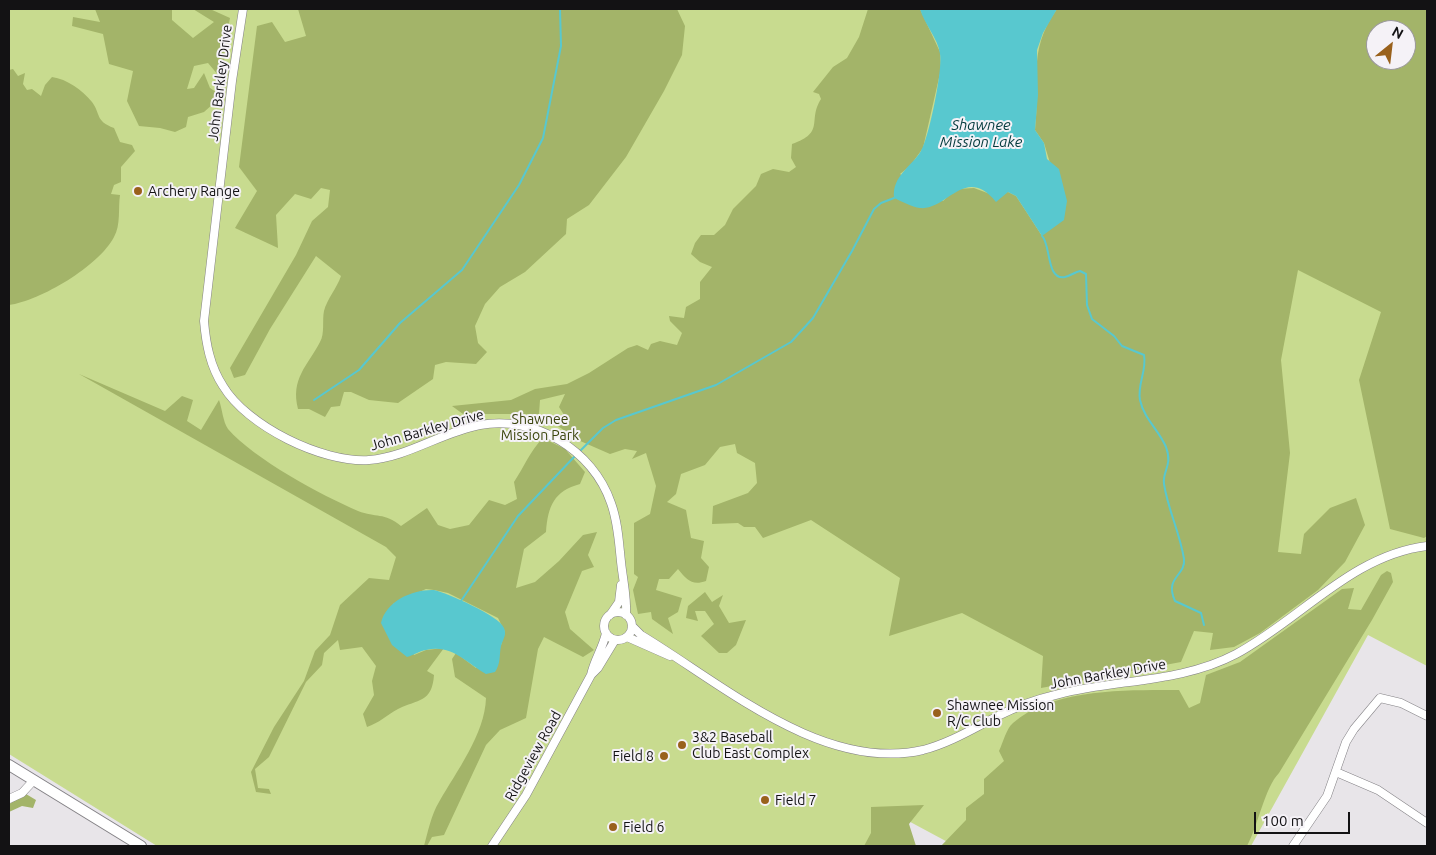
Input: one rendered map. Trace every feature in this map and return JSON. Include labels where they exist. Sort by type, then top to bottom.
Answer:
[{"type":"main road","points":[[9,765],[141,846]]},
{"type":"street","name":"John Barkley Drive","points":[[243,9],[232,81],[204,321],[209,353],[223,387],[248,414],[284,436],[320,453],[352,460],[383,458],[481,425],[514,424],[547,433],[576,452],[598,477],[606,490],[616,519],[622,570]]},
{"type":"street","name":"John Barkley Drive","points":[[675,657],[768,714],[830,744],[866,753],[903,753],[922,750],[952,740],[1001,714],[1039,699],[1084,689],[1151,680],[1201,668],[1236,654],[1251,645],[1364,567],[1395,552],[1427,546]]},
{"type":"street","points":[[591,675],[593,666],[603,646],[606,633],[604,624],[619,602],[622,570]]},
{"type":"street","points":[[622,570],[627,603],[626,615],[632,626],[675,657]]},
{"type":"street","points":[[610,615],[620,612],[626,615]]},
{"type":"street","points":[[627,637],[632,626]]},
{"type":"street","points":[[606,633],[615,640]]},
{"type":"street","points":[[591,675],[598,668],[615,640],[627,637],[663,654],[675,657]]},
{"type":"street","name":"Ridgeview Road","points":[[492,846],[526,795],[591,675]]},
{"type":"street","points":[[1293,846],[1321,806],[1336,772],[1346,742],[1354,729],[1380,698],[1401,703],[1427,716]]},
{"type":"street","points":[[1336,772],[1378,790],[1427,823]]},
{"type":"street","points":[[9,799],[22,793],[34,780]]},
{"type":"green space","name":"Shawnee Mission Park","points":[[9,9],[1427,9],[1427,666],[1368,635],[1251,846],[955,846],[888,810],[866,846],[157,846],[9,754]]},
{"type":"green space","points":[[95,9],[172,9],[172,20],[193,38],[214,22],[193,9],[210,9],[230,18],[225,44],[224,69],[219,76],[208,63],[194,66],[187,89],[194,88],[204,73],[210,88],[222,96],[204,112],[188,117],[186,127],[175,132],[139,126],[127,101],[133,71],[109,64],[103,34],[72,26],[73,17],[100,22]]},
{"type":"green space","points":[[298,9],[677,9],[685,26],[682,55],[664,91],[626,157],[589,205],[567,219],[566,234],[525,272],[500,287],[485,304],[475,326],[478,343],[487,352],[476,364],[446,362],[435,365],[433,379],[398,403],[369,400],[351,392],[344,392],[340,406],[331,407],[325,417],[309,409],[298,409],[296,398],[298,381],[322,339],[325,307],[341,276],[316,256],[270,329],[245,375],[234,378],[230,368],[296,255],[312,221],[328,207],[330,190],[321,188],[311,199],[295,194],[276,215],[278,248],[235,228],[257,191],[239,167],[257,26],[272,22],[285,42],[306,36]]},
{"type":"green space","points":[[868,9],[920,9],[940,52],[941,69],[923,148],[910,166],[900,174],[943,201],[956,189],[974,188],[990,194],[1008,192],[1016,196],[1042,236],[1050,163],[1044,143],[1035,130],[1037,68],[1041,40],[1047,25],[1057,9],[1427,9],[1427,536],[1424,538],[1390,529],[1359,380],[1381,312],[1298,270],[1281,360],[1290,453],[1278,552],[1301,554],[1304,534],[1330,508],[1356,498],[1365,525],[1345,562],[1318,590],[1260,633],[1234,647],[1210,650],[1213,633],[1194,631],[1181,662],[1041,688],[1043,656],[962,613],[889,636],[900,578],[811,520],[763,538],[755,527],[744,527],[738,523],[712,524],[713,506],[748,493],[757,483],[755,463],[737,453],[735,444],[720,447],[705,465],[681,474],[676,494],[667,502],[686,510],[691,538],[704,541],[701,558],[709,567],[706,581],[697,583],[690,581],[678,569],[669,579],[659,579],[656,590],[682,598],[678,612],[668,618],[673,634],[652,619],[651,612],[638,614],[633,590],[638,577],[634,574],[634,523],[650,514],[656,486],[646,453],[632,459],[637,451],[625,449],[610,454],[578,440],[555,424],[566,418],[559,407],[565,394],[540,400],[539,414],[463,414],[452,406],[511,400],[535,389],[567,384],[589,373],[628,348],[637,345],[648,350],[651,344],[660,341],[677,345],[682,333],[670,321],[669,316],[684,318],[686,307],[700,299],[700,282],[712,267],[700,262],[691,254],[695,243],[701,235],[714,235],[725,225],[733,209],[756,186],[761,174],[773,169],[789,172],[796,167],[791,158],[792,144],[809,135],[814,125],[815,114],[821,99],[819,94],[813,92],[833,67],[847,58],[859,37]]},
{"type":"green space","points":[[13,69],[18,76],[25,73],[23,84],[27,90],[32,89],[41,96],[45,85],[52,77],[74,86],[92,102],[101,120],[114,128],[120,142],[132,145],[135,151],[121,167],[121,182],[114,185],[111,194],[120,195],[118,222],[114,237],[106,248],[96,259],[68,280],[36,297],[9,305],[9,70]]},
{"type":"green space","points":[[79,374],[165,411],[182,396],[193,400],[187,421],[201,430],[219,400],[228,429],[271,464],[307,486],[343,504],[364,513],[390,519],[401,526],[427,508],[438,525],[450,529],[469,525],[489,500],[505,505],[517,499],[514,482],[543,438],[565,449],[585,472],[580,484],[558,495],[548,515],[546,532],[524,549],[516,588],[535,582],[559,561],[583,535],[597,532],[588,555],[594,567],[582,571],[565,612],[570,629],[594,650],[583,657],[544,637],[538,649],[526,718],[500,730],[486,745],[444,835],[432,837],[427,846],[424,846],[436,807],[469,752],[481,725],[486,698],[455,677],[452,659],[456,653],[476,668],[501,645],[505,632],[498,618],[448,593],[434,590],[426,589],[393,604],[414,655],[426,650],[444,648],[427,671],[434,675],[433,684],[427,695],[423,699],[398,709],[367,727],[363,714],[374,695],[372,681],[376,666],[362,647],[340,650],[338,640],[324,653],[322,665],[306,682],[269,757],[255,769],[258,788],[269,789],[271,794],[256,792],[251,772],[274,727],[304,681],[315,651],[330,635],[340,605],[369,578],[389,580],[396,557],[386,547]]},
{"type":"green space","points":[[1387,571],[1391,573],[1393,582],[1372,620],[1274,779],[1247,846],[941,846],[966,820],[966,808],[984,794],[984,779],[1004,761],[999,751],[1008,729],[1013,723],[1030,712],[1049,703],[1070,697],[1092,693],[1137,690],[1179,690],[1189,708],[1200,703],[1206,675],[1240,662],[1342,589],[1354,588],[1348,609],[1361,610],[1381,575]]},
{"type":"green space","points":[[705,592],[712,602],[723,595],[719,606],[729,623],[746,620],[736,645],[727,653],[719,653],[701,636],[714,624],[705,611],[695,611],[698,621],[686,618],[688,606]]},
{"type":"green space","points":[[26,794],[36,800],[33,808],[22,806],[9,812],[9,804]]},
{"type":"green space","points":[[924,805],[909,824],[916,846],[864,846],[871,833],[871,807]]},
{"type":"water","name":"Shawnee Mission Lake","points":[[920,9],[1057,9],[1043,33],[1037,50],[1038,95],[1035,130],[1044,143],[1047,159],[1059,169],[1067,201],[1064,220],[1042,236],[1016,196],[1008,192],[996,202],[985,191],[975,187],[965,188],[930,207],[920,208],[894,198],[894,190],[899,178],[917,157],[924,144],[931,119],[939,74],[939,48]]},
{"type":"water","points":[[434,590],[484,611],[504,628],[505,635],[495,672],[486,674],[451,652],[435,649],[407,657],[392,645],[381,623],[388,608],[409,594]]},
{"type":"waterway","points":[[314,400],[359,370],[400,323],[462,270],[519,185],[543,138],[561,46],[560,9]]},
{"type":"waterway","points":[[581,450],[603,428],[616,420],[716,385],[791,342],[813,318],[874,209],[881,203],[894,198]]},
{"type":"waterway","points":[[1042,236],[1047,246],[1052,268],[1059,277],[1065,277],[1080,271],[1086,274],[1087,305],[1092,319],[1114,336],[1122,346],[1144,355],[1145,361],[1139,394],[1140,400],[1145,413],[1163,441],[1168,454],[1164,484],[1184,559],[1184,565],[1174,582],[1172,593],[1175,601],[1201,613],[1204,625]]},
{"type":"waterway","points":[[461,601],[518,516],[575,456]]},
{"type":"place","name":"Archery Range","points":[[138,191]]},
{"type":"place","name":"Shawnee Mission R/C Club","points":[[937,713]]},
{"type":"place","name":"3&2 Baseball Club East Complex","points":[[682,745]]},
{"type":"place","name":"Field 8","points":[[664,756]]},
{"type":"place","name":"Field 7","points":[[765,800]]},
{"type":"place","name":"Field 6","points":[[613,827]]}]
